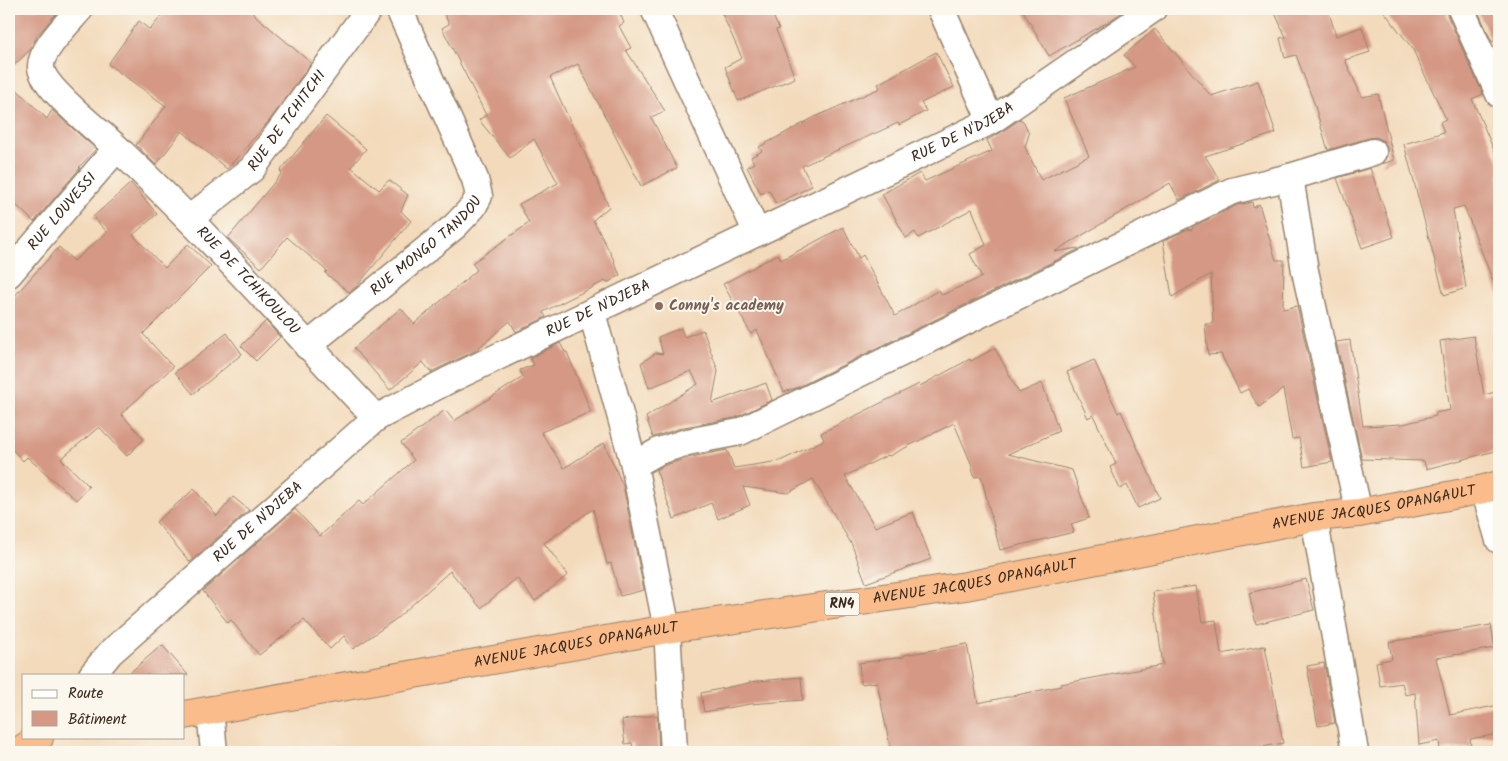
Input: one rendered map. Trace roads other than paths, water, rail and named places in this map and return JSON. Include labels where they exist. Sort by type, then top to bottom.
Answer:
[{"type":"highway","name":"AVENUE JACQUES OPANGAULT","points":[[197,712],[667,629],[966,586],[1314,517],[1359,513],[1491,487]]},
{"type":"highway","points":[[9,734],[22,736]]},
{"type":"highway","points":[[18,752],[41,738]]},
{"type":"street","name":"RUE DE TCHIKOULOU","points":[[80,9],[43,55],[41,68],[47,80],[58,94],[117,148],[189,219],[376,418]]},
{"type":"street","name":"RUE DE TCHITCHI","points":[[189,219],[252,169],[369,9]]},
{"type":"street","name":"RUE MONGO TANDOU","points":[[307,346],[455,226],[472,207],[478,196],[475,179],[399,9]]},
{"type":"street","points":[[654,9],[757,233]]},
{"type":"street","points":[[940,9],[991,121]]},
{"type":"street","name":"RUE DE N'DJEBA","points":[[93,674],[110,653],[376,418],[448,381],[991,121],[1153,9]]},
{"type":"street","points":[[1461,9],[1499,94]]},
{"type":"street","name":"RUE LOUVESSI","points":[[9,274],[117,148]]},
{"type":"street","points":[[634,465],[659,451],[686,442],[740,432],[1223,194],[1290,177],[1373,152]]},
{"type":"street","points":[[1290,177],[1305,271],[1359,513]]},
{"type":"street","points":[[592,313],[634,465],[667,629],[674,752]]},
{"type":"street","points":[[1491,487],[1499,540]]},
{"type":"street","points":[[1314,517],[1355,752]]},
{"type":"street","points":[[197,712],[214,752]]},
{"type":"place","name":"Conny's academy","points":[[659,306]]}]
